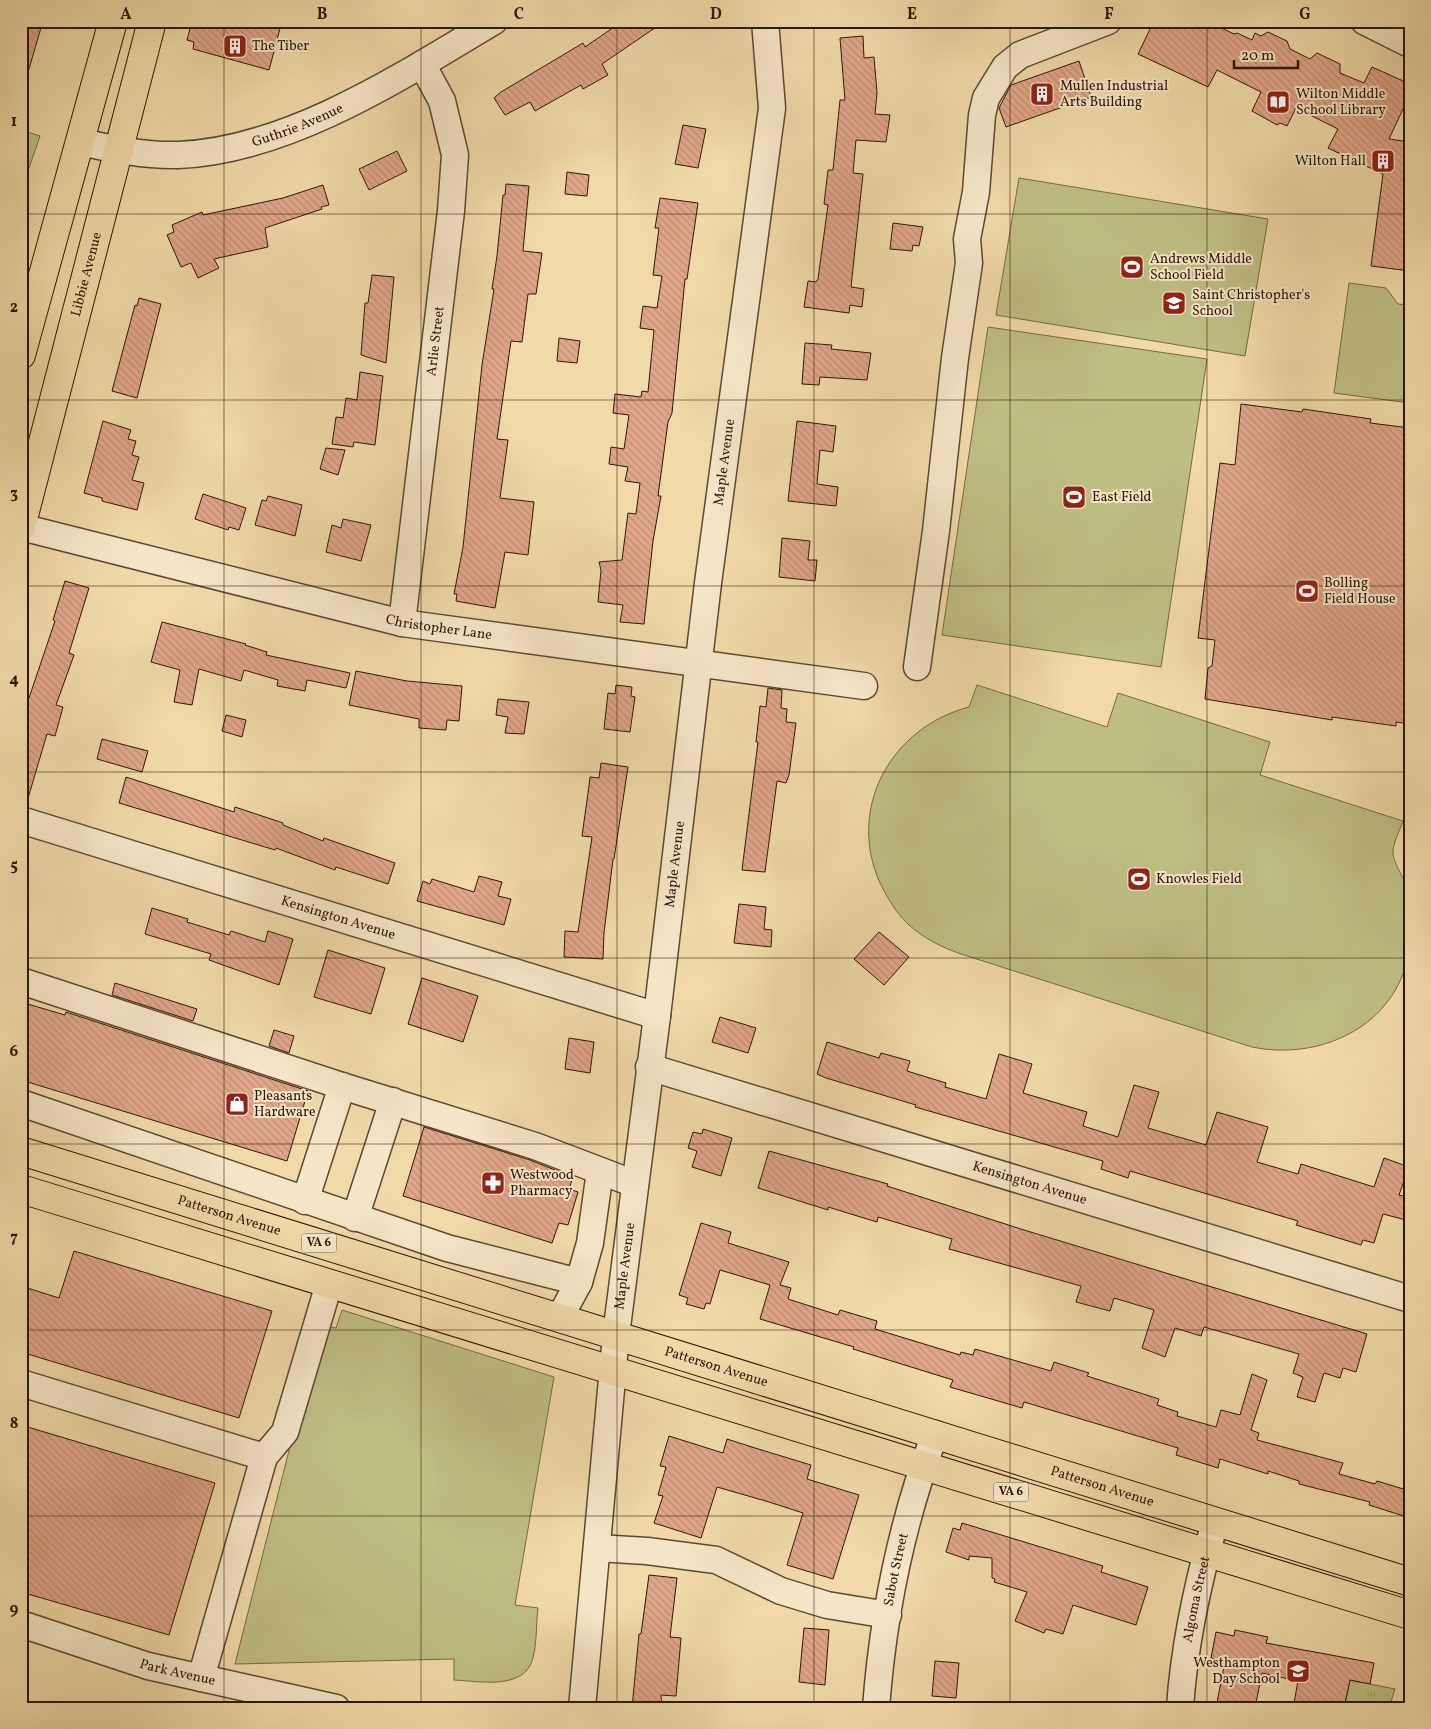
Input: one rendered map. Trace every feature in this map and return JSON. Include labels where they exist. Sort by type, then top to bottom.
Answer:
[{"type":"main road","points":[[21,355],[113,21]]},
{"type":"main road","name":"Libbie Avenue","points":[[21,527],[152,21]]},
{"type":"main road","name":"Patterson Avenue","points":[[21,1151],[1410,1582]]},
{"type":"main road","name":"VA 6","points":[[21,1189],[1410,1615]]},
{"type":"street","name":"Guthrie Avenue","points":[[81,142],[118,151],[178,155],[221,150],[277,136],[332,111],[422,64],[494,21]]},
{"type":"street","name":"Maple Avenue","points":[[582,1708],[616,1335],[657,1016],[698,663],[772,108],[765,21]]},
{"type":"street","points":[[917,667],[970,262],[967,239],[976,192],[982,115],[986,98],[1006,67],[1020,55],[1108,21]]},
{"type":"street","points":[[1364,21],[1410,44]]},
{"type":"street","name":"Arlie Street","points":[[402,623],[451,211],[455,154],[442,102],[422,64]]},
{"type":"street","name":"Christopher Lane","points":[[21,527],[402,623],[864,686]]},
{"type":"street","name":"Kensington Avenue","points":[[21,820],[657,1016]]},
{"type":"street","points":[[21,981],[342,1086],[535,1146],[635,1184]]},
{"type":"street","name":"Kensington Avenue","points":[[649,1067],[1410,1299]]},
{"type":"street","points":[[305,1201],[342,1086]]},
{"type":"street","points":[[355,1218],[393,1101]]},
{"type":"street","points":[[21,1103],[447,1248],[579,1282]]},
{"type":"street","points":[[560,1317],[579,1282],[590,1243],[600,1171]]},
{"type":"street","points":[[200,1678],[264,1457],[285,1432],[329,1284]]},
{"type":"street","points":[[21,1383],[264,1457]]},
{"type":"street","name":"Sabot Street","points":[[876,1708],[880,1658],[896,1569],[924,1465],[935,1434]]},
{"type":"street","name":"Algoma Street","points":[[1180,1708],[1182,1674],[1206,1551],[1214,1522]]},
{"type":"street","points":[[596,1548],[647,1550],[716,1560],[782,1591],[826,1605],[888,1615]]},
{"type":"street","name":"Park Avenue","points":[[22,1628],[148,1666],[336,1708]]},
{"type":"green space","points":[[21,130],[40,136],[21,191]]},
{"type":"green space","name":"Andrews Middle School Field","points":[[1019,178],[1268,219],[1245,356],[996,315]]},
{"type":"green space","points":[[1349,283],[1386,288],[1398,304],[1410,305],[1410,403],[1334,393]]},
{"type":"green space","name":"East Field","points":[[988,327],[1207,359],[1161,667],[942,635]]},
{"type":"green space","points":[[977,685],[1107,727],[1118,693],[1270,742],[1260,775],[1403,821],[1395,842],[1393,854],[1409,894],[1410,947],[1401,979],[1388,1001],[1371,1019],[1351,1033],[1328,1043],[1303,1049],[1278,1050],[1252,1047],[961,954],[920,934],[900,915],[880,883],[871,854],[869,826],[873,799],[883,774],[898,751],[918,732],[942,717],[969,707]]},
{"type":"green space","points":[[342,1310],[554,1377],[515,1605],[538,1608],[535,1646],[533,1658],[528,1668],[521,1675],[511,1680],[487,1682],[454,1680],[454,1659],[235,1664],[321,1324],[336,1328]]},
{"type":"green space","points":[[1350,1680],[1395,1689],[1389,1708],[1344,1708]]},
{"type":"building","points":[[21,21],[43,21],[26,79],[21,78]]},
{"type":"building","name":"The Tiber","points":[[192,21],[282,21],[269,70],[193,49],[194,42],[187,40]]},
{"type":"building","points":[[623,21],[665,21],[602,64],[608,75],[583,89],[581,85],[535,111],[530,102],[505,115],[494,98],[501,92],[583,43],[585,47]]},
{"type":"building","name":"Wilton Hall","points":[[1154,21],[1207,21],[1252,40],[1255,33],[1261,36],[1268,32],[1287,41],[1290,49],[1310,59],[1317,53],[1340,64],[1340,73],[1364,83],[1372,67],[1410,84],[1410,94],[1389,139],[1410,142],[1410,271],[1371,266],[1383,174],[1328,148],[1338,129],[1296,108],[1287,126],[1280,123],[1277,125],[1252,111],[1261,92],[1217,70],[1208,87],[1138,54]]},
{"type":"building","points":[[863,36],[864,58],[874,57],[877,93],[875,114],[890,115],[886,142],[856,140],[853,173],[863,174],[851,287],[864,289],[862,307],[850,305],[849,313],[804,307],[808,281],[816,282],[818,279],[828,205],[824,204],[828,170],[833,170],[840,100],[845,100],[840,38]]},
{"type":"building","name":"Mullen Industrial Arts Building","points":[[1079,61],[1091,97],[1006,127],[999,108],[1011,85]]},
{"type":"building","points":[[683,125],[706,129],[698,168],[675,164]]},
{"type":"building","points":[[397,151],[407,171],[369,190],[359,169]]},
{"type":"building","points":[[567,172],[589,175],[587,196],[565,194]]},
{"type":"building","points":[[506,184],[529,186],[523,251],[542,253],[536,294],[528,294],[522,342],[511,341],[497,439],[508,440],[500,498],[534,502],[528,555],[505,552],[495,608],[456,601],[457,594],[454,594],[463,547],[482,365],[494,289],[492,289],[503,195],[505,195]]},
{"type":"building","points":[[323,185],[329,205],[265,228],[268,247],[214,259],[219,268],[198,278],[191,263],[181,267],[167,235],[174,232],[172,225],[202,212],[203,215],[283,198]]},
{"type":"building","points":[[660,198],[698,203],[687,279],[685,279],[672,413],[668,422],[658,496],[661,496],[653,541],[644,624],[620,622],[623,605],[598,602],[601,570],[599,562],[622,560],[628,513],[636,514],[640,483],[625,481],[628,467],[609,464],[611,447],[624,449],[629,415],[613,413],[615,394],[641,397],[642,391],[648,392],[654,330],[640,328],[643,306],[657,308],[662,276],[653,275],[659,228],[655,228]]},
{"type":"building","points":[[893,223],[923,227],[919,246],[913,245],[912,251],[890,249]]},
{"type":"building","points":[[372,275],[394,277],[386,363],[361,355],[365,303],[368,303]]},
{"type":"building","points":[[139,298],[161,304],[137,398],[112,391],[135,305],[137,306]]},
{"type":"building","points":[[559,338],[580,341],[577,363],[557,361]]},
{"type":"building","points":[[805,343],[832,345],[831,349],[871,353],[867,380],[820,377],[819,385],[802,384]]},
{"type":"building","points":[[360,372],[383,376],[375,445],[354,442],[353,447],[332,444],[336,417],[343,418],[346,398],[357,400]]},
{"type":"building","name":"Bolling Field House","points":[[1241,404],[1302,412],[1303,409],[1371,419],[1370,423],[1410,428],[1410,724],[1396,722],[1396,726],[1332,717],[1332,720],[1205,699],[1208,668],[1212,666],[1215,640],[1198,638],[1220,463],[1235,465]]},
{"type":"building","points":[[103,421],[131,430],[128,439],[136,441],[132,455],[139,457],[132,480],[144,483],[137,510],[102,501],[102,498],[84,493]]},
{"type":"building","points":[[797,421],[836,426],[833,452],[820,450],[817,484],[838,487],[836,506],[788,501]]},
{"type":"building","points":[[326,448],[345,450],[338,475],[320,469]]},
{"type":"building","points":[[203,494],[246,508],[239,530],[229,527],[228,530],[195,519]]},
{"type":"building","points":[[268,496],[302,505],[295,536],[255,525],[262,500],[266,501]]},
{"type":"building","points":[[343,519],[371,525],[361,561],[326,552],[332,525],[341,528]]},
{"type":"building","points":[[782,538],[810,541],[808,560],[817,560],[815,581],[779,577]]},
{"type":"building","points":[[65,581],[89,588],[69,653],[74,655],[56,705],[63,707],[55,736],[47,734],[26,805],[21,805],[21,709],[25,696],[29,698],[55,621],[53,620]]},
{"type":"building","points":[[162,622],[246,644],[267,652],[266,655],[350,673],[346,688],[307,680],[305,691],[277,686],[278,680],[244,670],[241,681],[199,669],[192,705],[174,702],[180,670],[151,662]]},
{"type":"building","points":[[356,671],[407,681],[462,686],[459,721],[447,720],[446,730],[419,728],[419,719],[349,705]]},
{"type":"building","points":[[616,685],[632,687],[631,696],[635,697],[630,732],[604,729],[608,693],[615,694]]},
{"type":"building","points":[[768,688],[782,690],[781,708],[787,709],[786,722],[796,723],[789,775],[786,783],[777,781],[765,872],[742,870],[758,742],[756,742],[760,706],[766,707]]},
{"type":"building","points":[[498,699],[529,702],[524,734],[505,733],[508,717],[496,715]]},
{"type":"building","points":[[226,715],[246,720],[242,737],[222,731]]},
{"type":"building","points":[[102,739],[148,751],[142,772],[97,759]]},
{"type":"building","points":[[601,763],[628,767],[613,859],[604,933],[603,959],[564,957],[565,931],[578,932],[592,837],[582,836],[590,777],[599,778]]},
{"type":"building","points":[[126,777],[234,812],[235,807],[283,823],[283,825],[323,841],[324,838],[395,863],[388,884],[336,867],[335,870],[276,848],[275,850],[119,803]]},
{"type":"building","points":[[479,876],[502,882],[498,896],[511,899],[504,925],[417,901],[423,881],[430,884],[432,879],[474,892]]},
{"type":"building","points":[[739,904],[766,907],[764,929],[772,930],[771,947],[734,943]]},
{"type":"building","points":[[152,908],[188,919],[187,922],[229,935],[231,931],[265,942],[268,931],[293,939],[279,985],[209,960],[211,954],[145,934]]},
{"type":"building","points":[[879,932],[909,957],[884,985],[854,959]]},
{"type":"building","points":[[328,950],[385,968],[371,1014],[314,997]]},
{"type":"building","points":[[422,978],[478,996],[463,1042],[408,1024]]},
{"type":"building","points":[[115,983],[197,1009],[193,1021],[112,995]]},
{"type":"building","points":[[21,1002],[65,1015],[66,1012],[308,1091],[287,1161],[21,1080]]},
{"type":"building","points":[[720,1017],[756,1028],[748,1053],[712,1042]]},
{"type":"building","points":[[274,1030],[294,1036],[289,1053],[269,1046]]},
{"type":"building","points":[[569,1038],[594,1042],[590,1073],[565,1069]]},
{"type":"building","points":[[827,1042],[879,1058],[881,1053],[910,1061],[907,1071],[946,1083],[945,1087],[986,1099],[999,1054],[1032,1064],[1023,1093],[1087,1112],[1083,1126],[1118,1137],[1134,1085],[1159,1092],[1148,1128],[1206,1145],[1217,1112],[1268,1127],[1257,1162],[1298,1174],[1301,1164],[1374,1187],[1384,1158],[1409,1167],[1399,1195],[1410,1198],[1410,1209],[1406,1220],[1383,1214],[1374,1243],[1363,1240],[1361,1245],[1296,1225],[1298,1221],[1130,1171],[1128,1178],[1101,1169],[1103,1161],[915,1107],[916,1105],[826,1078],[817,1074]]},
{"type":"building","points":[[424,1127],[530,1160],[573,1177],[569,1189],[578,1192],[568,1225],[559,1223],[552,1243],[403,1196]]},
{"type":"building","points":[[703,1129],[732,1138],[721,1176],[692,1167],[697,1151],[688,1148],[693,1132],[702,1134]]},
{"type":"building","points":[[769,1151],[888,1184],[887,1186],[1024,1230],[1367,1334],[1356,1372],[1343,1368],[1340,1378],[1324,1373],[1315,1402],[1297,1397],[1303,1377],[1293,1373],[1299,1354],[1204,1327],[1201,1336],[1175,1328],[1165,1357],[1142,1348],[1154,1310],[1114,1298],[1110,1311],[1076,1302],[1081,1286],[949,1249],[952,1239],[878,1217],[877,1222],[828,1207],[828,1210],[758,1188]]},
{"type":"building","points":[[701,1223],[731,1232],[728,1243],[789,1262],[780,1285],[791,1288],[788,1299],[838,1315],[840,1310],[877,1321],[875,1329],[960,1355],[961,1352],[973,1355],[975,1349],[1051,1371],[1054,1362],[1089,1373],[1087,1376],[1159,1399],[1157,1405],[1178,1412],[1177,1416],[1216,1427],[1221,1410],[1240,1415],[1252,1374],[1267,1380],[1251,1430],[1259,1433],[1257,1440],[1343,1463],[1339,1474],[1375,1484],[1377,1481],[1410,1491],[1410,1518],[1369,1505],[1370,1502],[1299,1484],[1299,1481],[1268,1471],[1268,1474],[1220,1459],[1218,1468],[1176,1455],[1178,1448],[1024,1402],[1022,1408],[950,1387],[953,1380],[853,1349],[854,1347],[760,1319],[770,1285],[720,1270],[710,1304],[706,1303],[704,1309],[686,1304],[688,1298],[679,1295]]},
{"type":"building","points":[[74,1251],[272,1311],[239,1418],[21,1352],[21,1286],[59,1298]]},
{"type":"building","points":[[21,1425],[215,1483],[169,1635],[21,1592]]},
{"type":"building","points":[[669,1436],[723,1453],[727,1439],[811,1465],[807,1479],[859,1495],[833,1579],[787,1565],[803,1513],[769,1502],[717,1487],[701,1538],[654,1523],[663,1496],[658,1495],[666,1467],[660,1466]]},
{"type":"building","points":[[962,1523],[1103,1566],[1101,1572],[1148,1587],[1136,1625],[1073,1605],[1063,1634],[1046,1629],[1044,1633],[1015,1621],[1027,1592],[994,1582],[995,1579],[992,1578],[992,1558],[969,1556],[969,1560],[946,1552],[953,1528],[960,1530]]},
{"type":"building","points":[[649,1575],[677,1578],[670,1637],[681,1638],[676,1696],[661,1695],[662,1708],[632,1708],[639,1634],[641,1634]]},
{"type":"building","points":[[804,1628],[829,1630],[825,1685],[799,1682]]},
{"type":"building","name":"Westhampton Day School","points":[[1235,1630],[1268,1637],[1266,1643],[1374,1663],[1370,1684],[1350,1680],[1344,1708],[1293,1708],[1298,1681],[1262,1673],[1255,1708],[1216,1708],[1225,1661],[1211,1658],[1216,1632],[1234,1636]]},
{"type":"building","points":[[935,1661],[959,1663],[956,1698],[932,1696]]},
{"type":"place","name":"The Tiber","points":[[235,46]]},
{"type":"place","name":"Mullen Industrial Arts Building","points":[[1042,94]]},
{"type":"place","name":"Wilton Middle School Library","points":[[1278,102]]},
{"type":"place","name":"Wilton Hall","points":[[1383,161]]},
{"type":"place","name":"Andrews Middle School Field","points":[[1132,267]]},
{"type":"place","name":"Saint Christopher's School","points":[[1174,303]]},
{"type":"place","name":"East Field","points":[[1074,497]]},
{"type":"place","name":"Bolling Field House","points":[[1307,591]]},
{"type":"place","name":"Knowles Field","points":[[1139,879]]},
{"type":"place","name":"Pleasants Hardware","points":[[237,1104]]},
{"type":"place","name":"Westwood Pharmacy","points":[[493,1183]]},
{"type":"place","name":"Westhampton Day School","points":[[1298,1671]]}]
